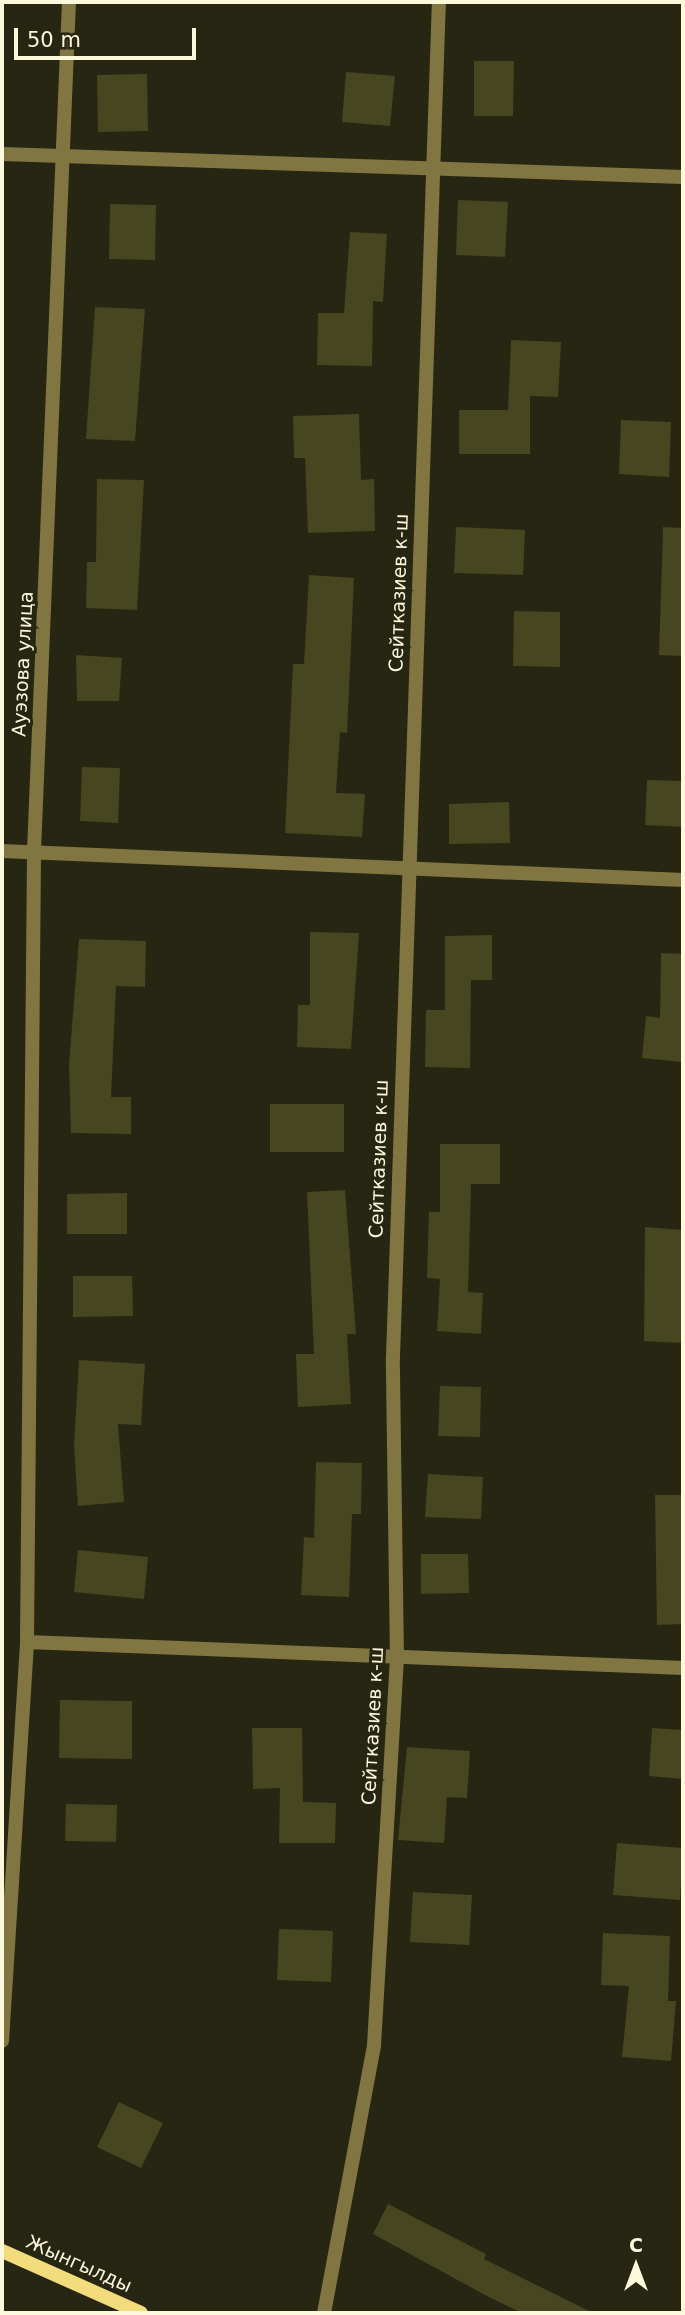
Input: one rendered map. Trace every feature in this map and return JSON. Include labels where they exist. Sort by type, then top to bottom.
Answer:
[{"type":"street","name":"Ауэзова улица","points":[[2,2041],[27,1642],[34,851],[66,155],[69,2]]},
{"type":"street","name":"Сейтказиев к-ш","points":[[324,2313],[374,2045],[397,1660],[393,1357],[407,869],[439,2]]},
{"type":"street","points":[[2,154],[683,177]]},
{"type":"street","points":[[2,851],[683,880]]},
{"type":"street","points":[[27,1642],[397,1660],[683,1668]]},
{"type":"street","name":"Жынгылды","points":[[2,2251],[141,2313]]},
{"type":"building","points":[[474,61],[514,61],[513,116],[474,116]]},
{"type":"building","points":[[346,72],[395,76],[390,126],[342,122]]},
{"type":"building","points":[[147,74],[148,131],[98,132],[97,75]]},
{"type":"building","points":[[458,200],[508,202],[505,257],[456,255]]},
{"type":"building","points":[[110,204],[156,205],[155,260],[109,259]]},
{"type":"building","points":[[350,232],[387,234],[383,302],[373,301],[372,366],[317,365],[318,313],[344,313]]},
{"type":"building","points":[[95,307],[145,309],[135,441],[86,439]]},
{"type":"building","points":[[511,340],[561,342],[558,397],[530,396],[530,454],[459,454],[459,410],[508,410]]},
{"type":"building","points":[[359,414],[361,480],[374,479],[375,531],[308,533],[305,458],[294,458],[293,416]]},
{"type":"building","points":[[621,420],[671,422],[669,477],[619,474]]},
{"type":"building","points":[[97,479],[144,480],[137,610],[86,608],[87,562],[96,562]]},
{"type":"building","points":[[456,527],[525,530],[523,575],[454,573]]},
{"type":"building","points":[[663,527],[683,528],[683,656],[659,655]]},
{"type":"building","points":[[309,575],[354,578],[347,733],[340,732],[336,793],[365,794],[362,837],[285,833],[293,664],[304,664]]},
{"type":"building","points":[[514,611],[560,612],[560,667],[513,666]]},
{"type":"building","points":[[76,655],[122,658],[119,701],[77,701]]},
{"type":"building","points":[[82,767],[120,768],[118,823],[80,821]]},
{"type":"building","points":[[647,780],[683,781],[683,827],[645,825]]},
{"type":"building","points":[[509,802],[510,843],[449,844],[449,804]]},
{"type":"building","points":[[310,932],[359,933],[351,1049],[297,1047],[298,1005],[310,1005]]},
{"type":"building","points":[[492,935],[492,980],[471,980],[470,1068],[425,1067],[426,1010],[445,1010],[445,936]]},
{"type":"building","points":[[79,939],[146,941],[145,987],[116,986],[111,1097],[131,1097],[131,1134],[71,1133],[69,1064]]},
{"type":"building","points":[[661,953],[683,954],[683,1062],[642,1058],[646,1016],[660,1018]]},
{"type":"building","points":[[270,1104],[344,1104],[344,1152],[270,1152]]},
{"type":"building","points":[[440,1144],[500,1144],[500,1184],[471,1184],[468,1292],[483,1293],[481,1334],[437,1331],[440,1279],[427,1278],[429,1212],[440,1212]]},
{"type":"building","points":[[345,1190],[356,1334],[347,1334],[351,1404],[298,1407],[296,1354],[314,1354],[307,1192]]},
{"type":"building","points":[[127,1193],[127,1234],[67,1234],[67,1194]]},
{"type":"building","points":[[645,1227],[683,1230],[683,1343],[644,1341]]},
{"type":"building","points":[[73,1276],[132,1276],[133,1316],[73,1317]]},
{"type":"building","points":[[79,1360],[145,1364],[141,1425],[118,1424],[124,1502],[78,1506],[74,1447]]},
{"type":"building","points":[[440,1386],[481,1387],[480,1437],[438,1436]]},
{"type":"building","points":[[316,1462],[362,1463],[361,1514],[352,1514],[349,1597],[301,1595],[304,1537],[314,1538]]},
{"type":"building","points":[[428,1474],[483,1477],[481,1519],[425,1517]]},
{"type":"building","points":[[655,1495],[683,1495],[683,1624],[657,1625]]},
{"type":"building","points":[[78,1550],[148,1557],[144,1599],[74,1592]]},
{"type":"building","points":[[421,1554],[468,1554],[469,1593],[421,1594]]},
{"type":"building","points":[[60,1700],[132,1701],[132,1759],[59,1758]]},
{"type":"building","points":[[252,1728],[302,1728],[303,1802],[336,1803],[335,1843],[279,1843],[280,1788],[253,1789]]},
{"type":"building","points":[[652,1728],[683,1730],[683,1779],[649,1776]]},
{"type":"building","points":[[407,1747],[470,1751],[467,1798],[447,1797],[444,1843],[398,1840]]},
{"type":"building","points":[[66,1804],[117,1805],[116,1842],[65,1841]]},
{"type":"building","points":[[617,1843],[683,1848],[680,1900],[613,1895]]},
{"type":"building","points":[[413,1892],[472,1895],[469,1945],[410,1942]]},
{"type":"building","points":[[279,1929],[333,1931],[331,1982],[277,1980]]},
{"type":"building","points":[[603,1933],[670,1936],[668,2001],[676,2001],[671,2061],[622,2057],[629,1986],[601,1985]]},
{"type":"building","points":[[119,2102],[163,2123],[141,2168],[97,2147]]},
{"type":"building","points":[[388,2204],[486,2254],[484,2259],[593,2313],[522,2313],[487,2296],[373,2234]]}]
